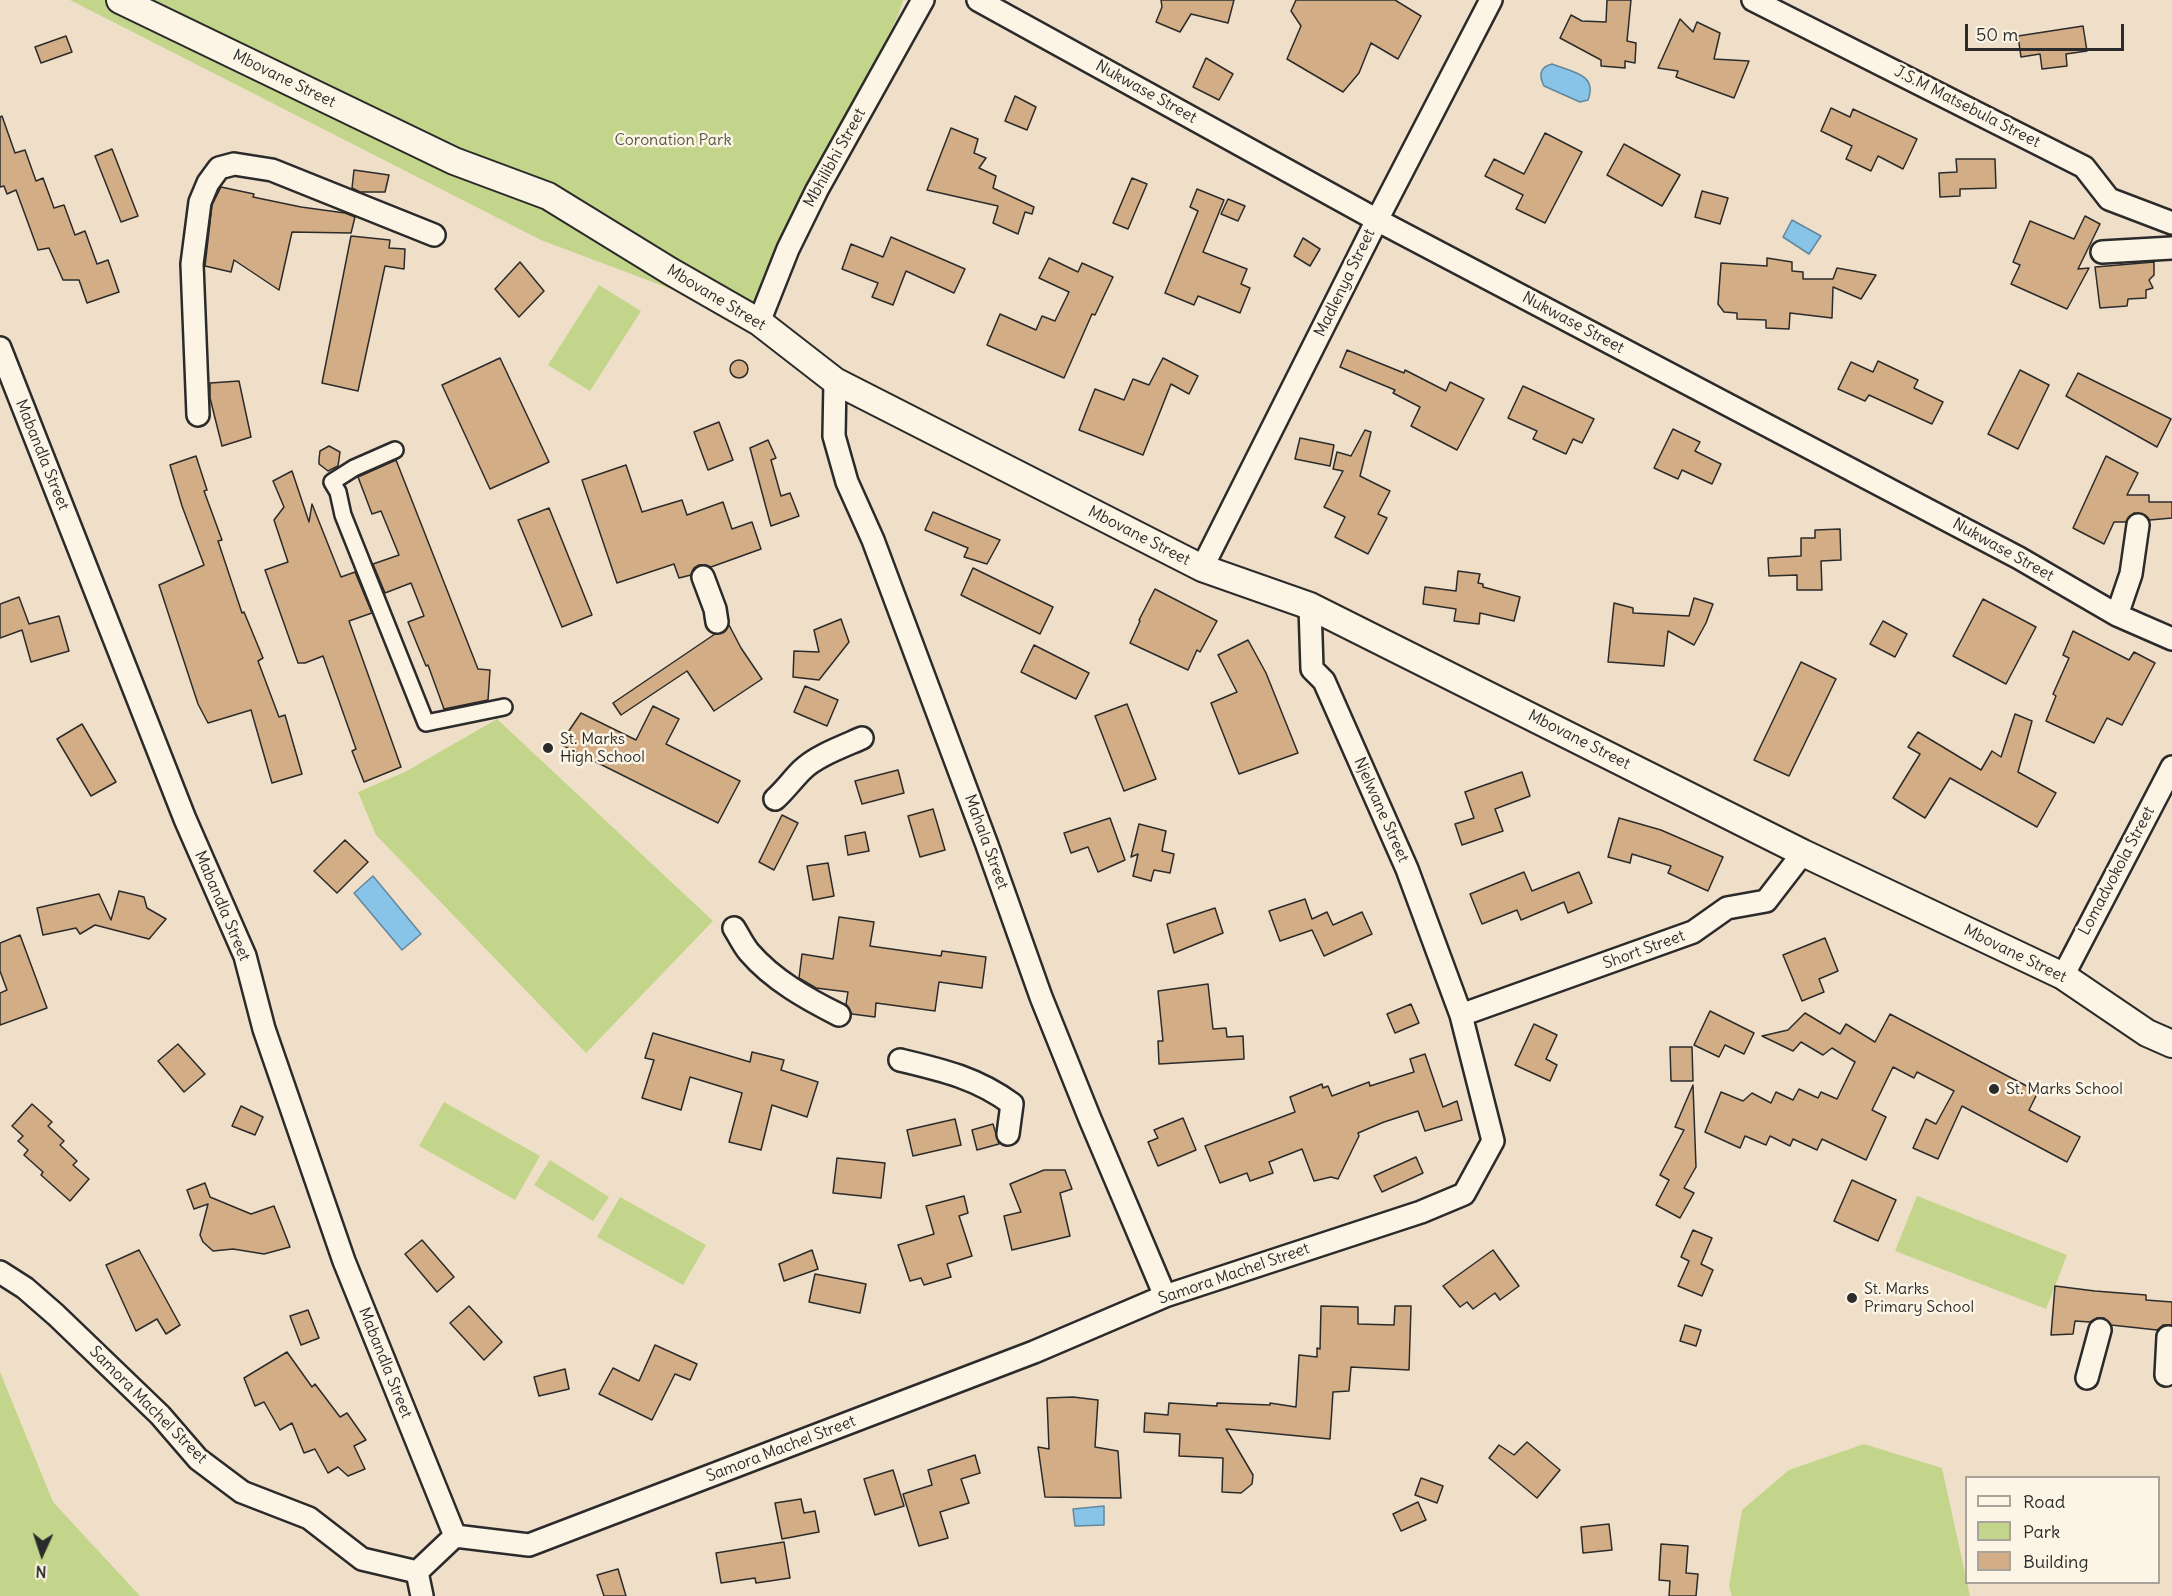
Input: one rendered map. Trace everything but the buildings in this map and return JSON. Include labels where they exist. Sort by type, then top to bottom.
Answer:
[{"type":"street","name":"Mbovane Street","points":[[120,0],[454,161],[548,196],[670,271],[759,322],[835,381],[1203,568],[1310,606],[1803,853],[2063,976],[2147,1033],[2172,1044]]},
{"type":"street","name":"Mbhilibhi Street","points":[[759,322],[788,249],[816,190],[923,0]]},
{"type":"street","name":"Nukwase Street","points":[[978,0],[1377,220],[2019,558],[2117,615],[2172,639]]},
{"type":"street","name":"Madlenya Street","points":[[1203,568],[1377,220],[1491,0]]},
{"type":"street","name":"J.S.M Matsebula Street","points":[[1753,0],[2084,166],[2109,198],[2172,223]]},
{"type":"street","points":[[198,415],[192,264],[200,202],[208,183],[219,168],[234,164],[272,170],[434,235]]},
{"type":"street","points":[[2102,252],[2172,248]]},
{"type":"street","name":"Mabandla Street","points":[[0,348],[185,819],[245,956],[264,1029],[344,1261],[455,1536]]},
{"type":"street","name":"Mahala Street","points":[[835,381],[834,436],[847,482],[877,551],[1041,997],[1165,1296]]},
{"type":"street","points":[[395,450],[354,468],[332,482],[338,492],[343,515],[426,723],[504,707]]},
{"type":"street","points":[[2117,615],[2131,574],[2139,525]]},
{"type":"street","points":[[703,577],[715,609],[717,622]]},
{"type":"street","name":"Njelwane Street","points":[[1310,606],[1312,669],[1324,681],[1407,869],[1461,1015]]},
{"type":"street","points":[[775,799],[788,788],[803,769],[862,738]]},
{"type":"street","name":"Lomadvokola Street","points":[[2063,976],[2172,767]]},
{"type":"street","name":"Short Street","points":[[1461,1015],[1693,932],[1727,908],[1766,901],[1803,853]]},
{"type":"street","points":[[734,928],[749,952],[777,978],[811,1001],[839,1015]]},
{"type":"street","name":"Samora Machel Street","points":[[455,1536],[529,1545],[1034,1352],[1165,1296],[1421,1212],[1464,1194],[1493,1141],[1461,1015]]},
{"type":"street","points":[[900,1060],[962,1076],[994,1091],[1012,1104],[1008,1134]]},
{"type":"street","name":"Samora Machel Street","points":[[0,1272],[25,1288],[56,1315],[160,1415],[198,1460],[242,1492],[309,1518],[362,1559],[417,1572]]},
{"type":"street","points":[[2087,1378],[2100,1330]]},
{"type":"street","points":[[2166,1375],[2168,1337]]},
{"type":"street","points":[[422,1596],[417,1572],[455,1536]]},
{"type":"green space","name":"Coronation Park","points":[[70,0],[903,0],[898,16],[804,198],[759,322],[541,240]]},
{"type":"green space","points":[[599,285],[641,311],[590,391],[548,365]]},
{"type":"green space","points":[[497,719],[713,921],[586,1053],[376,835],[358,792],[405,772]]},
{"type":"green space","points":[[444,1102],[540,1156],[515,1200],[419,1146]]},
{"type":"green space","points":[[550,1160],[609,1197],[593,1221],[534,1185]]},
{"type":"green space","points":[[1917,1196],[2067,1255],[2046,1309],[1895,1251]]},
{"type":"green space","points":[[620,1197],[706,1245],[683,1285],[597,1237]]},
{"type":"green space","points":[[0,1372],[53,1502],[140,1596],[0,1596]]},
{"type":"green space","points":[[1864,1444],[1942,1468],[1965,1573],[1965,1584],[1967,1584],[1970,1596],[1732,1596],[1729,1586],[1742,1510],[1789,1470]]},
{"type":"water","points":[[1552,64],[1575,72],[1586,79],[1590,91],[1588,100],[1580,102],[1544,86],[1541,72]]},
{"type":"water","points":[[1792,220],[1821,236],[1809,254],[1783,237]]},
{"type":"water","points":[[373,876],[421,934],[402,950],[354,893]]},
{"type":"water","points":[[1104,1506],[1104,1525],[1075,1526],[1073,1509]]},
{"type":"place","name":"St. Marks High School","points":[[548,748]]},
{"type":"place","name":"St. Marks School","points":[[1994,1089]]},
{"type":"place","name":"St. Marks Primary School","points":[[1852,1298]]}]
